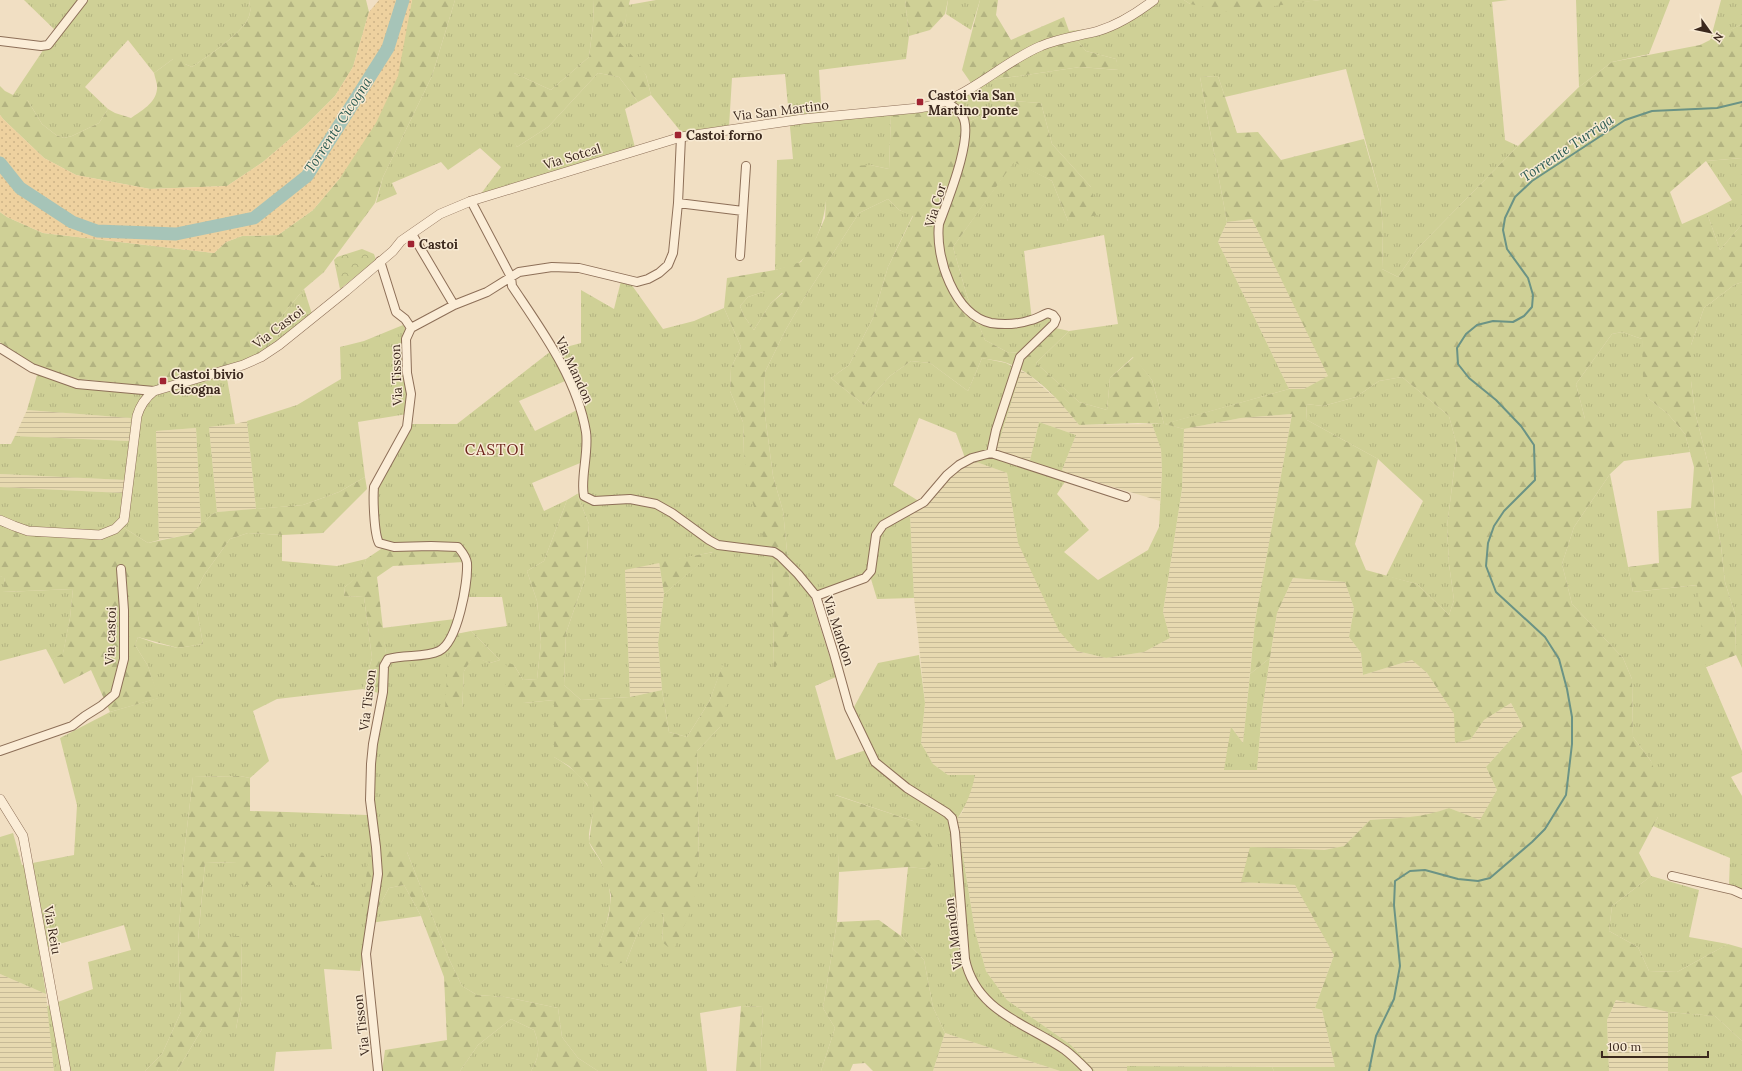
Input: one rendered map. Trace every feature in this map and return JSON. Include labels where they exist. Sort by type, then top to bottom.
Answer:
[{"type":"street","points":[[0,41],[41,46],[48,45],[83,0]]},
{"type":"street","name":"Via San Martino","points":[[681,137],[803,119],[919,108],[945,101],[1032,50],[1058,40],[1098,31],[1139,11],[1154,0]]},
{"type":"street","name":"Via Cor","points":[[945,101],[962,114],[965,128],[961,163],[938,228],[938,242],[948,281],[966,307],[982,320],[991,323],[1018,323],[1048,314],[1053,315],[1056,319],[1054,324],[1020,357],[996,430],[991,452]]},
{"type":"street","points":[[380,261],[396,312],[411,328],[454,305],[487,292],[519,272],[552,267],[586,269],[631,282],[648,279],[664,269],[672,256],[678,202],[681,137]]},
{"type":"street","name":"Via Sotcal","points":[[471,201],[681,137]]},
{"type":"street","points":[[740,256],[746,166]]},
{"type":"street","points":[[471,201],[511,277]]},
{"type":"street","name":"Via Castoi","points":[[154,391],[243,365],[261,357],[327,306],[401,241],[440,214],[471,201]]},
{"type":"street","points":[[678,202],[743,211]]},
{"type":"street","points":[[412,234],[454,305]]},
{"type":"street","name":"Via Mandon","points":[[511,277],[512,286],[552,346],[580,406],[587,440],[583,492],[586,499],[599,502],[630,499],[656,504],[672,513],[718,545],[774,552],[798,574],[816,596],[849,708],[875,762],[907,788],[942,809],[952,818],[955,832],[965,959],[974,985],[984,998],[1000,1011],[1064,1050],[1088,1071]]},
{"type":"street","name":"Via Tisson","points":[[378,1071],[366,954],[378,874],[370,800],[373,744],[383,692],[384,666],[388,659],[401,655],[428,654],[439,651],[446,645],[452,636],[460,613],[465,586],[466,563],[464,554],[458,547],[394,547],[379,543],[376,537],[376,518],[372,498],[374,487],[407,427],[411,394],[407,373],[406,339],[411,328]]},
{"type":"street","points":[[0,348],[32,368],[76,384],[154,391]]},
{"type":"street","points":[[0,520],[28,531],[100,535],[115,529],[124,520],[137,416],[142,404],[154,391]]},
{"type":"street","points":[[816,596],[865,578],[871,571],[876,535],[883,525],[924,502],[947,475],[959,465],[972,458],[991,452],[1126,497]]},
{"type":"street","name":"Via castoi","points":[[0,751],[72,726],[101,706],[115,694],[124,659],[124,610],[121,569]]},
{"type":"street","name":"Via Reiu","points":[[0,799],[23,836],[66,1071]]},
{"type":"street","points":[[1672,876],[1733,890],[1742,894]]},
{"type":"shaded area","points":[[1252,219],[1329,376],[1304,389],[1289,389],[1218,242],[1227,222]]},
{"type":"shaded area","points":[[1021,371],[1028,374],[1061,403],[1079,425],[1152,424],[1161,448],[1162,471],[1160,501],[1070,474],[1062,470],[1076,435],[1039,422],[1030,460],[996,451]]},
{"type":"shaded area","points":[[27,410],[132,418],[129,441],[15,436]]},
{"type":"shaded area","points":[[1292,414],[1255,621],[1243,744],[1232,727],[1257,769],[1262,711],[1277,613],[1293,578],[1345,582],[1354,608],[1349,637],[1361,653],[1363,675],[1412,660],[1427,673],[1471,739],[1484,720],[1511,703],[1523,726],[1486,767],[1497,790],[1480,821],[1449,808],[1436,813],[1416,817],[1370,820],[1344,846],[1324,850],[1242,882],[1295,885],[1331,947],[1334,955],[1315,1008],[1322,1010],[1335,1067],[1127,1066],[1127,1071],[1095,1071],[1071,1045],[1007,1000],[986,971],[975,931],[957,819],[963,811],[975,775],[948,775],[933,764],[921,743],[925,703],[914,598],[910,514],[965,458],[1007,473],[1018,543],[1077,651],[1106,658],[1144,652],[1170,638],[1163,612],[1182,489],[1184,429],[1241,418]]},
{"type":"shaded area","points":[[247,421],[256,509],[217,512],[209,427]]},
{"type":"shaded area","points":[[196,428],[201,525],[191,534],[159,540],[156,431]]},
{"type":"shaded area","points":[[0,474],[126,480],[123,493],[0,487]]},
{"type":"shaded area","points":[[659,562],[664,594],[658,643],[662,690],[630,697],[625,570]]},
{"type":"shaded area","points":[[0,974],[46,994],[54,1071],[0,1071]]},
{"type":"shaded area","points":[[1616,1000],[1668,1012],[1668,1071],[1609,1071],[1607,1020]]},
{"type":"shaded area","points":[[945,1033],[1060,1071],[933,1071]]},
{"type":"green space","points":[[24,0],[249,0],[250,11],[248,19],[235,35],[192,67],[173,59],[154,73],[128,40],[85,87],[108,109],[99,123],[72,136],[64,138],[56,135],[42,124],[28,101],[13,95],[56,31]]},
{"type":"green space","points":[[249,0],[366,0],[369,12],[353,67],[335,96],[305,126],[263,162],[227,186],[150,189],[76,175],[44,158],[0,115],[0,86],[5,91],[13,95],[21,96],[28,101],[42,124],[56,135],[64,138],[72,136],[99,123],[108,109],[131,118],[147,106],[154,98],[157,83],[154,73],[173,59],[180,56],[185,64],[192,67],[216,50],[235,35],[248,19],[250,11]]},
{"type":"green space","points":[[412,0],[455,0],[432,76],[383,177],[375,203],[324,272],[304,289],[270,330],[268,350],[241,363],[171,389],[80,379],[39,368],[4,348],[0,342],[0,212],[7,217],[43,233],[214,253],[226,242],[242,236],[278,235],[313,210],[340,178],[406,27]]},
{"type":"green space","points":[[455,0],[594,0],[589,57],[551,90],[514,73],[513,138],[517,147],[548,127],[598,73],[619,77],[638,102],[625,109],[637,155],[477,199],[501,167],[480,148],[448,170],[441,162],[392,183],[397,194],[376,203],[383,177],[432,76]]},
{"type":"green space","points":[[594,0],[630,0],[625,23],[615,37],[635,59],[646,75],[651,95],[638,102],[619,77],[598,73],[548,127],[517,147],[486,92],[514,73],[551,90],[589,57]]},
{"type":"green space","points":[[656,0],[905,0],[909,36],[906,59],[819,70],[822,119],[891,113],[889,169],[870,165],[826,201],[821,225],[815,241],[799,263],[775,270],[777,160],[793,159],[785,74],[732,78],[729,127],[682,133],[651,95],[646,75],[614,37],[625,23],[628,5]]},
{"type":"green space","points":[[905,0],[948,0],[945,14],[930,30],[909,36]]},
{"type":"green space","points":[[948,0],[980,0],[971,30],[946,14]]},
{"type":"green space","points":[[980,0],[998,0],[996,15],[1011,40],[1064,17],[1069,31],[1086,51],[1116,59],[1119,70],[1080,67],[971,83],[962,70]]},
{"type":"green space","points":[[1148,0],[1184,0],[1190,4],[1291,3],[1320,0],[1508,0],[1492,2],[1505,140],[1518,146],[1417,249],[1398,277],[1382,269],[1383,231],[1380,195],[1346,69],[1225,97],[1218,76],[1200,77],[1227,222],[1218,242],[1289,389],[1165,424],[1184,429],[1182,489],[1163,612],[1170,638],[1144,652],[1106,658],[1077,651],[1059,631],[1018,543],[1007,473],[965,458],[956,433],[919,418],[893,485],[925,505],[910,514],[914,598],[877,599],[871,579],[811,598],[836,677],[815,686],[836,760],[872,748],[854,707],[878,663],[919,655],[925,703],[921,743],[933,764],[948,775],[975,775],[968,798],[957,819],[975,931],[986,971],[1007,1000],[1071,1045],[1095,1071],[1060,1071],[945,1033],[933,1007],[924,960],[901,936],[908,867],[928,869],[913,821],[836,795],[839,872],[837,922],[823,1008],[835,1028],[821,1071],[760,1071],[763,1007],[741,1006],[700,1013],[707,1071],[598,1071],[578,1058],[562,1037],[558,1008],[505,997],[477,995],[462,986],[450,961],[407,852],[370,923],[360,971],[324,969],[332,1049],[276,1052],[274,1071],[177,1071],[202,1029],[236,1029],[242,996],[241,937],[198,940],[205,863],[237,862],[287,850],[287,812],[367,815],[379,693],[386,654],[382,628],[455,619],[462,709],[464,671],[473,656],[490,663],[500,660],[471,631],[507,626],[502,597],[461,597],[464,562],[448,551],[381,549],[374,521],[373,485],[410,424],[457,424],[551,351],[581,343],[581,290],[614,309],[621,281],[631,284],[663,329],[694,321],[724,308],[741,347],[731,368],[730,391],[743,422],[744,455],[772,568],[774,669],[790,581],[783,511],[773,476],[764,407],[765,372],[785,331],[803,300],[859,213],[888,199],[899,210],[913,215],[888,267],[873,318],[849,365],[831,378],[864,405],[890,376],[911,361],[930,363],[968,391],[982,358],[1006,363],[1021,371],[996,451],[1030,460],[1039,422],[1076,435],[1062,470],[1070,474],[1057,494],[1089,530],[1064,552],[1098,580],[1148,550],[1159,527],[1162,471],[1161,449],[1152,424],[1164,424],[1152,380],[1133,357],[1110,378],[1107,410],[1079,402],[1036,363],[1069,331],[1118,324],[1104,235],[1024,251],[1032,320],[1046,314],[1056,319],[1020,352],[1009,353],[985,340],[967,296],[953,247],[1014,161],[1052,181],[1068,221],[1091,187],[1052,144],[1041,103],[1011,101],[966,123],[939,105],[971,83],[1080,67],[1118,70],[1116,59],[1086,51],[1069,31],[1098,28],[1138,7]],"holes":[[[572,378],[583,407],[535,431],[519,401]],[[585,461],[580,493],[577,494],[589,524],[585,578],[566,633],[564,685],[581,700],[630,697],[625,570],[713,552],[664,594],[658,643],[662,690],[669,732],[687,737],[709,702],[723,665],[720,727],[697,751],[699,862],[662,942],[664,914],[653,910],[642,922],[626,962],[598,947],[609,914],[610,895],[609,885],[601,862],[589,841],[589,832],[594,809],[592,796],[585,782],[580,776],[574,770],[554,757],[554,700],[524,703],[514,665],[523,680],[537,679],[541,642],[537,601],[527,571],[544,561],[567,500],[544,511],[532,483]]]},
{"type":"green space","points":[[1184,0],[1320,0],[1229,12],[1190,4]]},
{"type":"green space","points":[[1576,0],[1670,0],[1649,54],[1612,62],[1579,87]]},
{"type":"green space","points":[[1721,0],[1742,0],[1742,24],[1710,41]]},
{"type":"green space","points":[[1742,24],[1742,158],[1706,161],[1670,192],[1682,224],[1707,213],[1720,250],[1742,224],[1742,282],[1734,285],[1704,308],[1691,345],[1691,381],[1695,412],[1713,483],[1715,511],[1725,582],[1735,614],[1736,655],[1706,667],[1697,585],[1633,592],[1628,567],[1659,563],[1657,511],[1691,508],[1694,467],[1685,434],[1668,414],[1649,399],[1643,380],[1642,339],[1622,332],[1612,334],[1576,384],[1585,419],[1603,420],[1617,444],[1610,474],[1574,527],[1562,564],[1572,604],[1623,658],[1632,679],[1633,737],[1651,761],[1660,785],[1658,817],[1639,853],[1651,876],[1612,906],[1609,931],[1638,947],[1649,971],[1677,972],[1728,944],[1742,948],[1742,1041],[1715,1016],[1668,1012],[1616,1000],[1607,1020],[1609,1071],[1274,1071],[1272,1067],[1335,1067],[1322,1010],[1315,1008],[1334,955],[1295,885],[1241,882],[1250,847],[1324,850],[1344,846],[1370,820],[1420,816],[1449,808],[1480,820],[1497,790],[1486,767],[1523,726],[1511,703],[1484,720],[1471,739],[1455,743],[1454,714],[1427,673],[1412,660],[1363,675],[1361,653],[1349,637],[1354,608],[1345,582],[1293,578],[1277,613],[1270,658],[1250,674],[1255,621],[1292,414],[1241,418],[1184,429],[1164,424],[1289,389],[1304,389],[1328,376],[1252,219],[1227,222],[1200,77],[1218,76],[1237,133],[1258,132],[1281,160],[1364,139],[1380,195],[1383,231],[1382,269],[1398,277],[1417,249],[1518,146],[1579,87],[1612,62],[1700,45]],"holes":[[[1402,377],[1449,416],[1457,446],[1447,527],[1449,564],[1454,600],[1449,615],[1417,584],[1366,570],[1355,544],[1378,459],[1307,420],[1306,404],[1323,406],[1356,397],[1379,381]]]},
{"type":"green space","points":[[1011,101],[1041,103],[1052,144],[1091,187],[1098,215],[1068,221],[1052,181],[1014,162],[953,247],[967,296],[985,340],[1009,353],[1020,352],[1051,327],[1069,331],[1036,363],[1079,402],[1107,410],[1110,378],[1134,357],[1152,380],[1164,424],[1138,423],[1079,425],[1047,389],[1028,374],[1007,363],[982,358],[968,391],[930,363],[911,361],[890,376],[864,405],[831,378],[849,365],[873,318],[888,267],[913,216],[899,210],[888,199],[859,213],[803,300],[785,331],[765,372],[764,407],[773,476],[783,511],[790,581],[786,647],[774,670],[772,568],[749,490],[744,455],[743,422],[730,391],[731,368],[741,347],[724,308],[727,278],[775,270],[801,262],[816,238],[825,218],[826,201],[835,181],[852,166],[870,165],[889,169],[891,113],[939,105],[966,123]],"holes":[[[763,292],[783,293],[770,304],[754,330],[744,316],[740,306],[748,297]]]},
{"type":"green space","points":[[1742,158],[1742,224],[1720,250],[1707,213],[1732,200],[1706,161]]},
{"type":"green space","points":[[362,249],[374,254],[376,260],[340,289],[334,260],[337,257]]},
{"type":"green space","points":[[1742,282],[1742,668],[1736,655],[1735,614],[1725,582],[1715,511],[1713,483],[1695,412],[1691,381],[1691,345],[1704,308],[1734,285]]},
{"type":"green space","points":[[304,289],[312,314],[268,350],[270,330]]},
{"type":"green space","points":[[763,292],[783,292],[770,304],[754,330],[744,316],[740,306],[748,297]]},
{"type":"green space","points":[[403,325],[409,334],[406,339],[407,414],[358,422],[365,477],[339,492],[303,505],[256,509],[247,421],[297,405],[341,379],[340,347],[364,341]]},
{"type":"green space","points":[[1622,332],[1642,339],[1649,399],[1668,414],[1685,434],[1690,452],[1624,461],[1610,474],[1585,419],[1576,384],[1612,334]]},
{"type":"green space","points":[[225,367],[235,424],[209,427],[217,512],[211,515],[201,525],[196,428],[156,431],[159,540],[148,543],[118,524],[95,532],[24,527],[0,517],[0,487],[123,493],[125,480],[0,474],[0,444],[11,444],[15,436],[129,441],[131,418],[27,410],[39,368],[80,379],[142,387]]},
{"type":"green space","points":[[1402,377],[1449,416],[1457,446],[1447,527],[1449,564],[1454,600],[1449,615],[1417,584],[1386,576],[1423,501],[1378,459],[1307,420],[1306,404],[1323,406],[1356,397],[1379,381]]},
{"type":"green space","points":[[1610,474],[1633,592],[1698,585],[1714,664],[1706,667],[1742,751],[1742,772],[1731,777],[1742,796],[1742,890],[1729,884],[1730,858],[1653,826],[1658,817],[1651,761],[1633,737],[1632,679],[1623,658],[1572,604],[1562,564],[1574,527]]},
{"type":"green space","points":[[365,477],[367,489],[323,533],[282,535],[248,533],[230,539],[204,575],[197,589],[197,610],[203,644],[178,648],[138,637],[135,645],[148,666],[159,698],[110,712],[91,670],[64,684],[52,660],[63,653],[70,618],[73,589],[2,592],[5,578],[0,576],[0,517],[24,527],[95,532],[118,524],[148,543],[191,534],[211,515],[217,512],[303,505],[339,492]]},
{"type":"green space","points":[[577,494],[589,524],[585,578],[566,633],[564,685],[581,700],[630,697],[662,690],[669,732],[687,737],[709,702],[723,664],[728,674],[727,701],[720,727],[697,751],[699,862],[693,906],[673,951],[662,942],[664,914],[653,911],[642,922],[626,962],[605,966],[598,947],[609,915],[611,895],[601,861],[589,842],[594,804],[587,784],[569,766],[554,757],[554,700],[524,703],[508,695],[504,677],[507,662],[514,665],[523,680],[537,679],[541,642],[537,601],[527,571],[544,561],[567,500]]},
{"type":"green space","points":[[248,533],[282,535],[282,561],[337,566],[366,559],[361,574],[345,587],[344,596],[364,597],[372,658],[363,689],[277,699],[253,711],[269,761],[250,778],[240,776],[193,777],[183,862],[178,948],[181,1012],[162,1054],[145,1071],[54,1071],[47,1006],[93,989],[88,962],[131,950],[124,925],[39,950],[46,994],[0,974],[0,837],[13,833],[22,865],[74,855],[77,805],[60,738],[110,712],[158,698],[148,666],[135,645],[138,637],[155,643],[178,648],[203,644],[197,610],[197,589],[204,575],[230,539]]},
{"type":"green space","points":[[381,549],[448,551],[452,549],[464,562],[393,566],[377,577],[386,654],[379,693],[363,689],[372,658],[364,597],[344,596],[345,587],[361,573],[366,559]]},
{"type":"green space","points":[[714,552],[664,594],[659,562]]},
{"type":"green space","points":[[0,576],[5,577],[3,592],[73,589],[70,618],[63,654],[52,660],[46,649],[0,661]]},
{"type":"green space","points":[[471,631],[500,660],[490,663],[473,657],[464,671],[462,709],[445,710],[448,660],[456,634]]},
{"type":"green space","points":[[1270,658],[1262,711],[1257,770],[1224,770],[1231,727],[1243,743],[1250,674]]},
{"type":"green space","points":[[240,776],[250,778],[250,811],[287,812],[287,850],[324,856],[321,885],[243,885],[237,862],[205,863],[198,939],[241,936],[242,996],[236,1029],[202,1029],[177,1071],[145,1071],[162,1054],[181,1012],[178,948],[183,862],[193,777]]},
{"type":"green space","points":[[835,795],[913,821],[939,851],[928,869],[908,867],[839,872]]},
{"type":"green space","points":[[369,847],[407,852],[450,961],[462,986],[477,995],[505,997],[558,1008],[562,1037],[578,1058],[598,1071],[531,1071],[536,1061],[538,1051],[534,1030],[511,1019],[478,1045],[460,1071],[382,1071],[385,1050],[447,1040],[444,977],[421,916],[404,885],[389,888],[370,923],[363,911]]},
{"type":"green space","points":[[1651,876],[1699,890],[1689,937],[1728,944],[1677,972],[1649,971],[1638,947],[1609,931],[1612,906]]},
{"type":"green space","points":[[404,885],[421,916],[370,923],[389,888]]},
{"type":"green space","points":[[879,920],[901,936],[924,960],[933,1007],[945,1033],[933,1071],[873,1071],[865,1063],[853,1064],[850,1071],[821,1071],[835,1028],[823,1008],[837,922]]},
{"type":"green space","points":[[741,1006],[763,1007],[760,1071],[736,1071]]},
{"type":"green space","points":[[1668,1012],[1715,1016],[1742,1041],[1742,1071],[1668,1071]]},
{"type":"green space","points":[[511,1019],[534,1030],[538,1051],[536,1061],[531,1071],[460,1071],[478,1045]]},
{"type":"green space","points":[[1127,1066],[1272,1067],[1274,1071],[1127,1071]]},
{"type":"sand","points":[[379,0],[412,0],[398,76],[376,123],[340,178],[313,210],[278,235],[242,236],[226,242],[214,253],[43,233],[7,217],[0,212],[0,115],[44,158],[76,175],[150,189],[227,186],[263,162],[305,126],[335,96],[353,67],[369,12]]},
{"type":"waterway","name":"Torrente Cicogna","points":[[0,163],[20,188],[72,222],[97,231],[176,234],[254,218],[307,176],[388,48],[403,0]]},
{"type":"waterway","name":"Torrente Turriga","points":[[1369,1071],[1376,1036],[1394,999],[1400,966],[1394,905],[1395,881],[1410,871],[1425,870],[1458,879],[1478,881],[1490,878],[1545,829],[1566,795],[1572,744],[1572,717],[1567,689],[1559,659],[1545,637],[1496,592],[1486,566],[1488,543],[1494,526],[1504,511],[1535,480],[1534,445],[1521,426],[1496,400],[1469,378],[1458,364],[1457,348],[1466,334],[1477,325],[1493,321],[1513,322],[1524,316],[1532,307],[1533,295],[1528,278],[1507,249],[1503,230],[1505,218],[1515,197],[1532,181],[1625,120],[1652,111],[1717,108],[1742,102]]},
{"type":"place","name":"Castoi via San Martino ponte","points":[[920,102]]},
{"type":"place","name":"Castoi forno","points":[[678,135]]},
{"type":"place","name":"Castoi","points":[[411,244]]},
{"type":"place","name":"Castoi bivio Cicogna","points":[[163,381]]},
{"type":"district","name":"CASTOI","points":[[495,450]]}]
